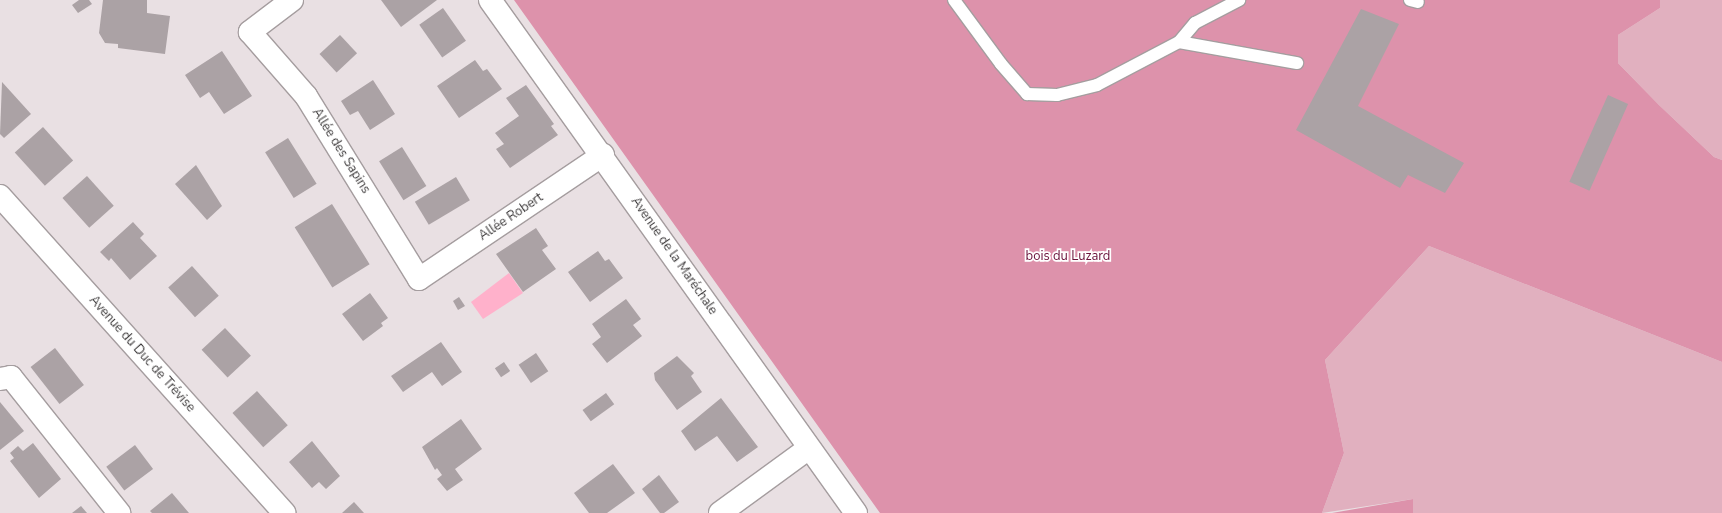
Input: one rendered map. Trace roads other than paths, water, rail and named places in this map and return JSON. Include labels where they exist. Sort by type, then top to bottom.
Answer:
[{"type":"street","name":"Allée des Sapins","points":[[292,0],[250,32],[306,96],[419,278]]},
{"type":"street","name":"Avenue de la Maréchale","points":[[490,0],[603,155],[856,513]]},
{"type":"street","name":"Allée Robert","points":[[419,278],[603,155]]},
{"type":"street","name":"Avenue du Duc de Trévise","points":[[0,196],[284,513]]},
{"type":"street","points":[[0,379],[11,377],[120,513]]},
{"type":"street","points":[[720,513],[809,448]]},
{"type":"lane","points":[[954,0],[1001,64],[1027,94],[1057,95],[1097,85],[1179,42],[1195,23],[1239,0]]},
{"type":"lane","points":[[1179,42],[1297,63]]},
{"type":"park label","name":"bois du Luzard","points":[[1068,256]]}]
